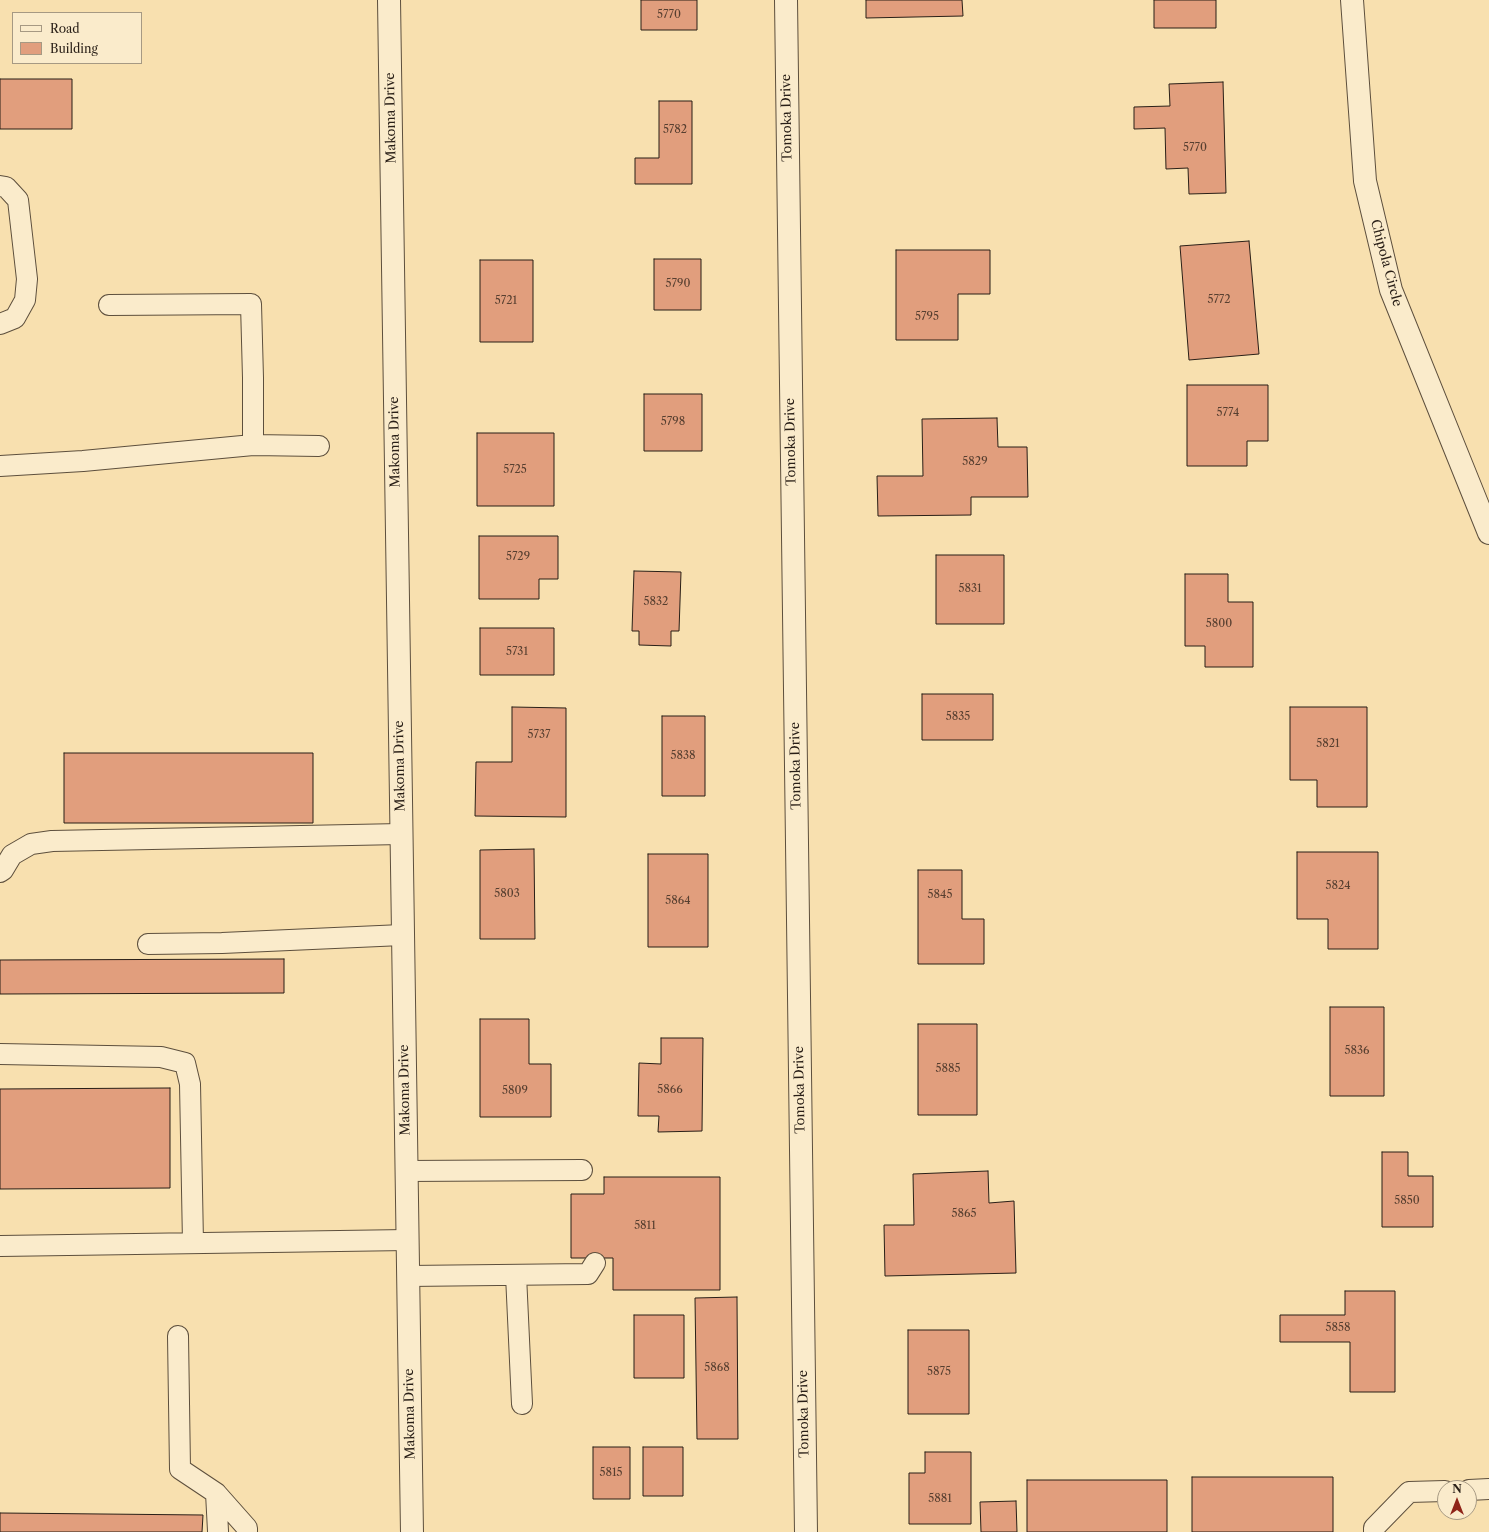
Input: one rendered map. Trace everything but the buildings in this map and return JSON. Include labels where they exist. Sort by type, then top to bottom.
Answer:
[{"type":"street","name":"Makoma Drive","points":[[389,0],[412,1532]]},
{"type":"street","name":"Tomoka Drive","points":[[786,0],[806,1532]]},
{"type":"street","name":"Chipola Circle","points":[[1352,0],[1365,181],[1391,290],[1489,533]]},
{"type":"lane","points":[[0,186],[6,187],[18,200],[27,278],[25,300],[15,318],[0,324]]},
{"type":"lane","points":[[109,305],[251,304],[253,445]]},
{"type":"lane","points":[[0,466],[83,461],[253,445],[319,446]]},
{"type":"lane","points":[[0,872],[3,870],[12,855],[31,844],[52,841],[401,834]]},
{"type":"lane","points":[[148,944],[222,943],[402,935]]},
{"type":"lane","points":[[0,1054],[161,1057],[185,1063],[190,1084],[193,1243]]},
{"type":"lane","points":[[406,1171],[582,1170]]},
{"type":"lane","points":[[0,1246],[407,1240]]},
{"type":"lane","points":[[408,1276],[588,1274],[595,1263]]},
{"type":"lane","points":[[516,1275],[522,1404]]},
{"type":"lane","points":[[178,1336],[180,1469],[216,1493],[247,1528],[247,1532]]},
{"type":"lane","points":[[1477,1490],[1489,1489]]},
{"type":"lane","points":[[1374,1532],[1374,1528],[1409,1492],[1437,1491]]},
{"type":"lane","points":[[216,1493],[218,1531]]}]
